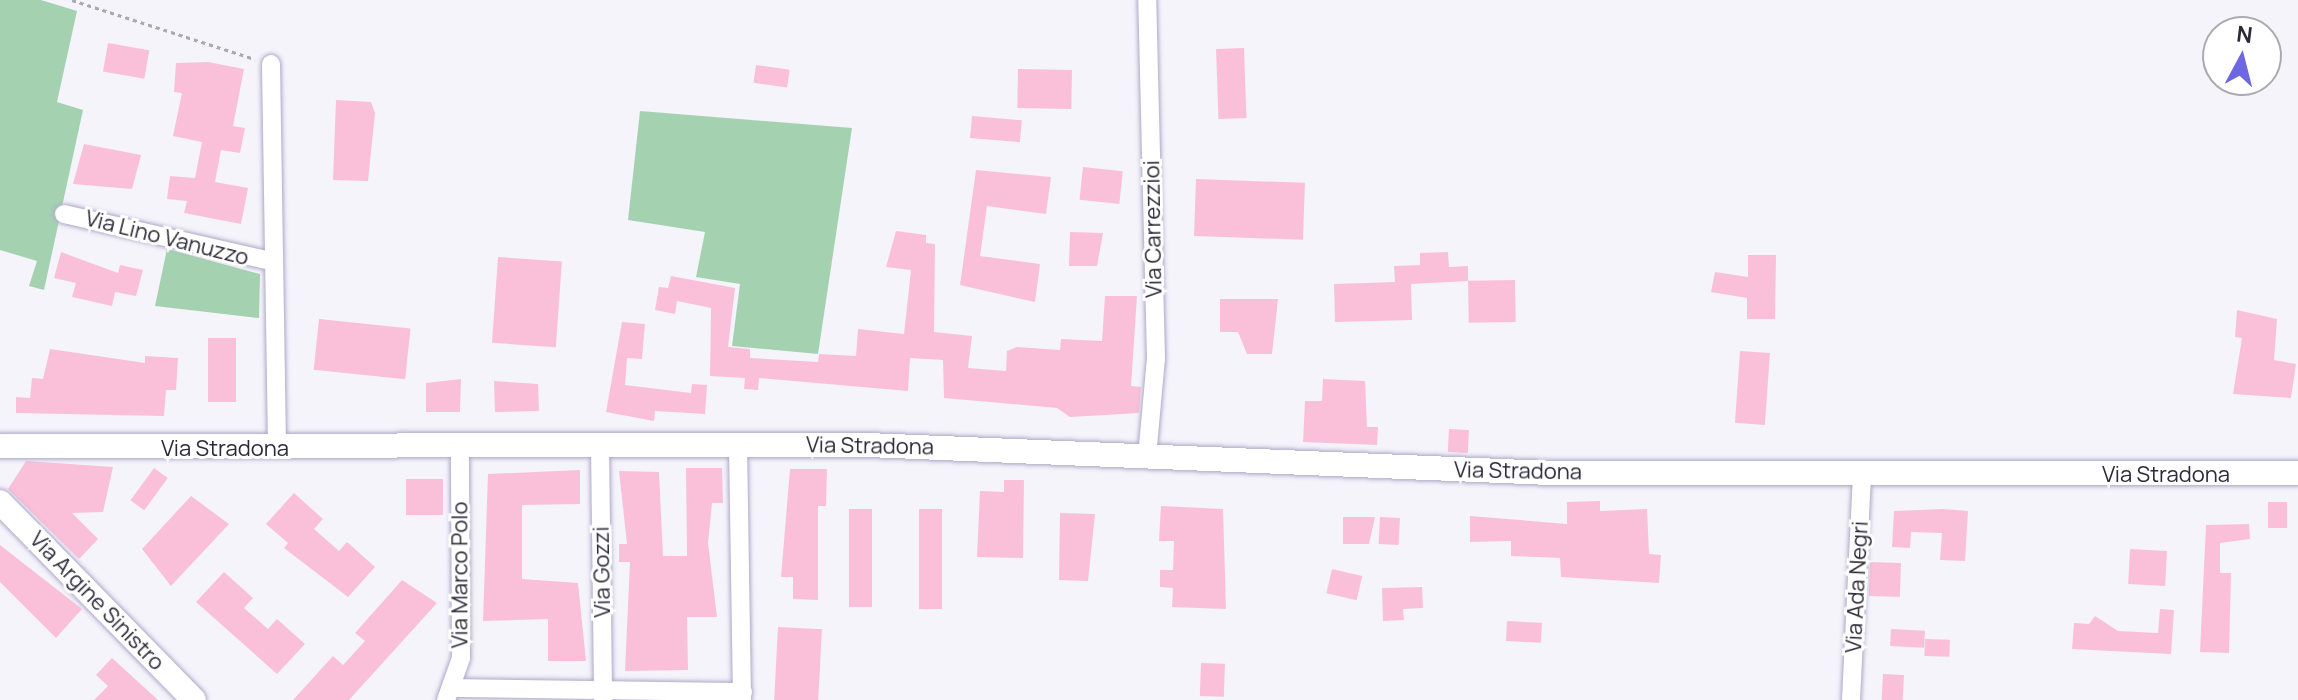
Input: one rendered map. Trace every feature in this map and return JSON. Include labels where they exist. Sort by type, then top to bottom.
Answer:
[{"type":"main road","name":"Via Stradona","points":[[0,446],[277,449],[738,444],[1493,471],[2298,473]]},
{"type":"main road","name":"Via Argine Sinistro","points":[[0,502],[194,700]]},
{"type":"street","name":"Via Carrezzioi","points":[[1147,0],[1156,359],[1147,457]]},
{"type":"street","name":"Via Lino Vanuzzo","points":[[271,64],[271,261],[277,449]]},
{"type":"street","name":"Via Lino Vanuzzo","points":[[64,214],[271,261]]},
{"type":"street","points":[[450,694],[742,696],[738,444]]},
{"type":"street","name":"Via Gozzi","points":[[600,445],[603,696]]},
{"type":"street","name":"Via Marco Polo","points":[[450,694],[460,446]]},
{"type":"street","name":"Via Ada Negri","points":[[1851,700],[1862,474]]},
{"type":"path","points":[[72,0],[271,64]]},
{"type":"green space","points":[[0,0],[41,0],[77,11],[57,102],[83,110],[44,290],[29,286],[37,261],[0,250]]},
{"type":"green space","points":[[640,111],[852,128],[818,354],[732,346],[740,284],[696,277],[705,232],[628,220]]},
{"type":"green space","points":[[167,249],[260,274],[259,318],[155,306]]},
{"type":"building","points":[[108,43],[149,50],[144,79],[103,72]]},
{"type":"building","points":[[1244,48],[1246,118],[1218,119],[1216,49]]},
{"type":"building","points":[[208,62],[244,69],[233,126],[245,128],[240,153],[221,150],[215,182],[248,188],[241,224],[184,213],[187,201],[167,199],[170,176],[195,178],[202,142],[173,136],[182,93],[174,92],[176,63]]},
{"type":"building","points":[[756,65],[790,70],[787,88],[753,83]]},
{"type":"building","points":[[1018,69],[1072,70],[1071,109],[1017,108]]},
{"type":"building","points":[[336,100],[371,102],[375,113],[368,181],[333,180]]},
{"type":"building","points":[[972,116],[1022,120],[1020,142],[970,138]]},
{"type":"building","points":[[84,144],[141,155],[132,189],[73,184]]},
{"type":"building","points":[[1083,167],[1123,171],[1119,204],[1080,200]]},
{"type":"building","points":[[976,170],[1051,177],[1046,214],[987,206],[980,256],[1040,264],[1035,302],[960,285]]},
{"type":"building","points":[[1196,179],[1305,183],[1303,240],[1194,236]]},
{"type":"building","points":[[896,231],[926,235],[926,243],[935,244],[934,332],[972,336],[968,368],[1006,371],[1007,351],[1017,347],[1060,350],[1061,339],[1102,341],[1105,296],[1137,296],[1131,386],[1141,387],[1139,413],[1070,417],[1057,408],[944,398],[943,360],[910,358],[908,391],[759,378],[758,390],[744,389],[745,378],[710,376],[711,308],[677,301],[675,314],[655,310],[659,287],[668,288],[671,276],[735,288],[728,347],[750,349],[750,358],[818,362],[819,354],[856,356],[858,329],[904,334],[911,270],[886,267]]},
{"type":"building","points":[[1070,232],[1103,233],[1097,266],[1069,266]]},
{"type":"building","points":[[61,252],[118,273],[120,265],[143,270],[136,296],[115,292],[112,306],[72,297],[76,283],[54,278]]},
{"type":"building","points":[[1448,252],[1449,267],[1468,266],[1468,281],[1411,284],[1412,320],[1335,322],[1334,284],[1395,282],[1394,266],[1420,265],[1420,253]]},
{"type":"building","points":[[1748,255],[1776,255],[1775,319],[1747,319],[1747,298],[1711,292],[1715,272],[1748,277]]},
{"type":"building","points":[[498,257],[562,261],[556,347],[492,343]]},
{"type":"building","points":[[1515,280],[1516,322],[1469,323],[1468,281]]},
{"type":"building","points":[[1220,299],[1278,299],[1272,354],[1247,354],[1238,332],[1220,332]]},
{"type":"building","points":[[2237,310],[2277,319],[2274,360],[2296,364],[2291,398],[2233,394],[2242,338],[2235,337]]},
{"type":"building","points":[[319,319],[410,329],[405,379],[314,370]]},
{"type":"building","points":[[622,322],[645,324],[642,359],[627,358],[625,385],[691,393],[692,384],[707,385],[705,414],[655,411],[654,421],[606,412]]},
{"type":"building","points":[[208,338],[236,338],[236,402],[208,402]]},
{"type":"building","points":[[50,349],[145,363],[145,356],[178,358],[176,390],[166,390],[164,416],[16,413],[16,397],[30,398],[32,378],[43,379]]},
{"type":"building","points":[[1740,351],[1770,353],[1765,425],[1735,423]]},
{"type":"building","points":[[461,379],[460,412],[426,412],[426,383]]},
{"type":"building","points":[[1323,379],[1365,381],[1367,427],[1378,427],[1377,445],[1303,442],[1305,401],[1322,401]]},
{"type":"building","points":[[494,381],[538,384],[539,411],[495,412]]},
{"type":"building","points":[[1449,429],[1469,430],[1468,453],[1448,452]]},
{"type":"building","points":[[26,461],[113,467],[103,512],[72,513],[98,539],[79,559],[8,489]]},
{"type":"building","points":[[154,468],[168,478],[144,510],[130,500]]},
{"type":"building","points":[[686,468],[722,468],[723,503],[712,503],[708,543],[717,617],[687,617],[688,670],[625,671],[630,562],[619,562],[619,544],[627,544],[619,471],[659,472],[663,556],[687,556]]},
{"type":"building","points":[[790,469],[827,469],[826,506],[818,506],[818,600],[793,599],[793,577],[781,577]]},
{"type":"building","points":[[580,470],[580,504],[522,505],[522,579],[578,583],[586,661],[548,661],[548,619],[483,621],[488,474]]},
{"type":"building","points":[[406,479],[443,479],[443,515],[406,515]]},
{"type":"building","points":[[1004,480],[1024,480],[1023,558],[977,557],[980,491],[1004,492]]},
{"type":"building","points":[[294,493],[323,519],[314,529],[339,551],[347,542],[375,567],[348,597],[284,548],[288,543],[266,524]]},
{"type":"building","points":[[191,496],[229,524],[171,586],[142,549]]},
{"type":"building","points":[[1600,501],[1600,511],[1647,509],[1649,554],[1661,555],[1659,583],[1561,577],[1560,558],[1511,556],[1511,541],[1470,542],[1470,516],[1567,524],[1567,502]]},
{"type":"building","points":[[2268,502],[2287,502],[2287,528],[2268,528]]},
{"type":"building","points":[[1161,506],[1223,509],[1226,609],[1172,607],[1173,588],[1160,587],[1160,570],[1173,570],[1174,541],[1159,541]]},
{"type":"building","points":[[849,509],[872,509],[872,607],[849,607]]},
{"type":"building","points":[[919,509],[942,509],[942,609],[919,609]]},
{"type":"building","points":[[1894,511],[1968,511],[1965,561],[1940,560],[1942,533],[1911,532],[1910,548],[1892,547]]},
{"type":"building","points":[[1060,513],[1095,514],[1088,581],[1059,580]]},
{"type":"building","points":[[1343,517],[1375,517],[1369,544],[1343,544]]},
{"type":"building","points":[[1380,517],[1400,518],[1399,545],[1379,544]]},
{"type":"building","points":[[2249,524],[2250,539],[2220,543],[2220,573],[2231,573],[2229,653],[2200,652],[2206,525]]},
{"type":"building","points":[[0,545],[82,609],[56,638],[0,582]]},
{"type":"building","points":[[2130,549],[2167,551],[2165,586],[2128,584]]},
{"type":"building","points":[[1870,562],[1901,563],[1900,597],[1869,596]]},
{"type":"building","points":[[1332,569],[1362,576],[1357,600],[1326,593]]},
{"type":"building","points":[[224,572],[253,598],[244,608],[268,629],[277,619],[305,644],[277,674],[196,602]]},
{"type":"building","points":[[402,580],[437,603],[349,700],[293,700],[333,656],[343,665],[365,641],[355,633]]},
{"type":"building","points":[[1422,587],[1423,608],[1403,609],[1404,620],[1383,621],[1382,588]]},
{"type":"building","points":[[2160,609],[2174,610],[2171,654],[2072,649],[2074,623],[2089,624],[2095,616],[2118,631],[2158,633]]},
{"type":"building","points":[[1507,621],[1542,623],[1541,643],[1506,641]]},
{"type":"building","points":[[778,627],[822,629],[818,700],[774,700]]},
{"type":"building","points":[[1891,629],[1925,631],[1924,648],[1890,646]]},
{"type":"building","points":[[1925,639],[1950,640],[1949,657],[1924,656]]},
{"type":"building","points":[[112,658],[158,700],[94,700],[108,686],[96,675]]},
{"type":"building","points":[[1201,663],[1225,664],[1224,697],[1200,696]]},
{"type":"building","points":[[1883,674],[1904,675],[1903,700],[1882,700]]}]
